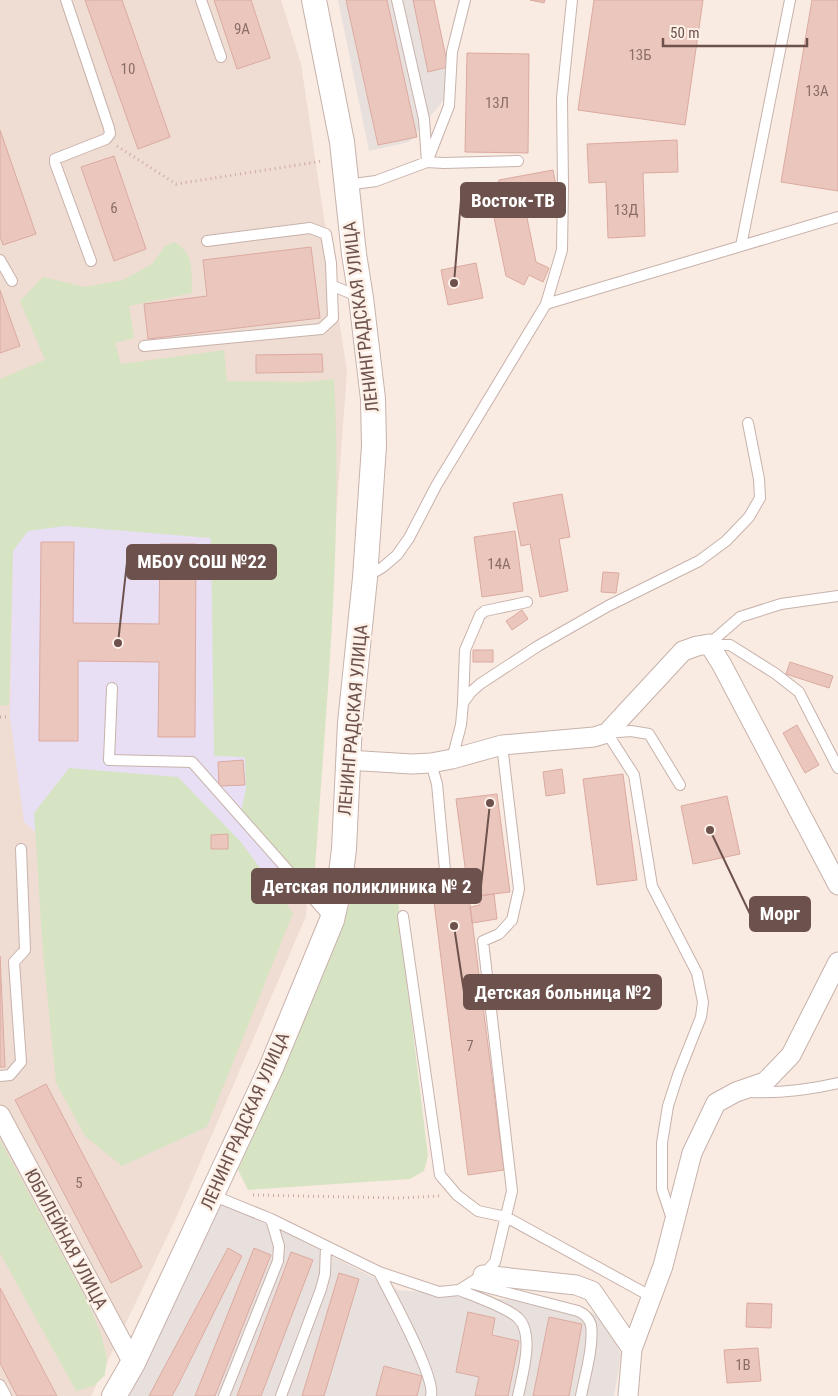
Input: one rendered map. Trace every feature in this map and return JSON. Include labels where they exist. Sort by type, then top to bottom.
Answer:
[{"type":"street","name":"ЛЕНИНГРАДСКАЯ УЛИЦА","points":[[114,1396],[132,1363],[271,1068],[332,920],[339,889],[344,849],[347,760],[365,578],[374,446],[373,399],[361,298],[343,259],[346,185],[343,158],[322,35],[314,0]]},
{"type":"street","points":[[347,760],[412,764],[431,763],[502,745],[594,737],[607,733],[683,652],[696,646],[709,644],[722,665],[838,885]]},
{"type":"street","points":[[628,1396],[632,1349],[663,1266],[692,1153],[712,1111],[716,1103],[736,1092],[765,1082],[791,1055],[838,962]]},
{"type":"street","name":"ЮБИЛЕЙНАЯ УЛИЦА","points":[[0,1115],[132,1363]]},
{"type":"street","points":[[477,1279],[576,1285],[592,1291],[632,1349]]},
{"type":"lane","points":[[66,0],[110,128],[110,134],[106,139],[55,159],[91,261]]},
{"type":"lane","points":[[202,0],[221,58]]},
{"type":"lane","points":[[397,0],[424,119],[427,162]]},
{"type":"lane","points":[[427,162],[449,106],[452,52],[465,0]]},
{"type":"lane","points":[[365,578],[383,567],[396,555],[409,538],[436,486],[546,304],[562,250],[562,98],[572,0]]},
{"type":"lane","points":[[741,246],[790,0]]},
{"type":"lane","points":[[346,185],[376,181],[427,162],[518,161]]},
{"type":"lane","points":[[546,304],[838,217]]},
{"type":"lane","points":[[144,346],[321,329],[333,318],[333,286],[343,259],[326,234],[310,228],[207,241]]},
{"type":"lane","points":[[0,260],[12,281]]},
{"type":"lane","points":[[333,286],[361,298]]},
{"type":"lane","points":[[463,703],[480,684],[538,646],[608,606],[699,561],[726,541],[749,517],[760,498],[759,479],[748,423]]},
{"type":"lane","points":[[709,644],[740,617],[782,604],[838,596]]},
{"type":"lane","points":[[452,759],[463,703],[465,650],[480,615],[485,611],[527,602]]},
{"type":"lane","points":[[709,644],[730,645],[776,674],[799,692],[838,768]]},
{"type":"lane","points":[[112,688],[109,760],[192,762],[332,920]]},
{"type":"lane","points":[[674,1224],[662,1189],[662,1144],[668,1106],[701,1017],[703,1002],[697,973],[652,886],[634,775],[607,733],[631,731],[649,734],[680,785]]},
{"type":"lane","points":[[212,1194],[271,1219],[379,1272],[439,1292],[460,1290],[477,1279],[495,1262],[512,1192],[483,941],[499,934],[512,920],[519,890],[502,745]]},
{"type":"lane","points":[[431,763],[437,784],[446,881]]},
{"type":"lane","points":[[0,1076],[10,1075],[21,1062],[14,962],[25,950],[22,849]]},
{"type":"lane","points":[[404,916],[440,1175],[457,1195],[478,1211],[506,1217],[652,1297]]},
{"type":"lane","points":[[736,1092],[776,1093],[814,1089],[838,1083]]},
{"type":"lane","points":[[224,1396],[278,1261],[279,1246],[271,1219]]},
{"type":"lane","points":[[281,1396],[321,1289],[325,1274],[326,1246]]},
{"type":"lane","points":[[379,1272],[421,1359],[429,1379],[431,1396]]},
{"type":"lane","points":[[477,1279],[586,1315],[590,1324],[591,1339],[581,1396]]},
{"type":"lane","points":[[460,1290],[519,1318],[525,1330],[527,1349],[518,1396]]},
{"type":"lane","points":[[0,1385],[6,1396]]},
{"type":"path","points":[[106,139],[176,184],[343,158]]},
{"type":"path","points":[[0,717],[10,717]]},
{"type":"path","points":[[251,1195],[428,1197]]},
{"type":"shaded area","points":[[0,0],[281,0],[301,64],[347,372],[306,916],[177,1216],[91,1396],[0,1396]]},
{"type":"shaded area","points":[[338,0],[428,0],[452,90],[409,142],[369,151]]},
{"type":"shaded area","points":[[30,489],[233,493],[275,839],[282,915],[207,1127],[122,1166],[69,1068],[44,839],[24,822],[10,717],[13,551]]},
{"type":"shaded area","points":[[212,1195],[398,1290],[571,1305],[599,1316],[607,1322],[621,1355],[614,1396],[114,1396]]},
{"type":"green space","points":[[174,242],[186,251],[189,257],[192,293],[129,306],[134,338],[115,343],[121,364],[224,350],[227,381],[304,382],[334,379],[336,501],[332,624],[315,869],[305,882],[241,812],[246,789],[245,757],[214,756],[211,538],[65,526],[28,531],[13,551],[9,705],[0,706],[0,379],[45,360],[20,301],[43,277],[85,287],[123,280],[152,264],[165,246]]},
{"type":"green space","points":[[69,768],[178,777],[241,842],[293,913],[207,1127],[122,1166],[85,1136],[56,1083],[43,953],[34,813]]},
{"type":"green space","points":[[374,881],[393,889],[398,896],[428,1156],[424,1171],[410,1179],[248,1190],[238,1170],[332,954],[358,885]]},
{"type":"green space","points":[[0,1140],[88,1302],[101,1334],[107,1358],[105,1375],[94,1386],[76,1391],[0,1253]]},
{"type":"building","points":[[85,0],[122,0],[170,137],[138,149]]},
{"type":"building","points":[[214,0],[251,0],[270,58],[237,69]]},
{"type":"building","points":[[346,0],[387,0],[417,137],[378,145]]},
{"type":"building","points":[[413,0],[434,0],[448,67],[428,72]]},
{"type":"building","points":[[530,0],[545,0],[544,3]]},
{"type":"building","points":[[594,0],[703,0],[685,125],[578,110]]},
{"type":"building","points":[[812,0],[838,0],[838,191],[781,182]]},
{"type":"building","points":[[467,53],[529,54],[528,153],[465,152]]},
{"type":"building","points":[[0,130],[36,234],[3,245],[0,236]]},
{"type":"building","points":[[677,140],[678,172],[643,173],[645,236],[608,238],[606,182],[589,183],[587,144]]},
{"type":"building","points":[[114,156],[146,249],[114,261],[81,167]]},
{"type":"building","points":[[553,170],[557,191],[523,198],[536,262],[549,268],[543,282],[529,275],[524,285],[506,276],[491,203],[499,180]]},
{"type":"building","points":[[311,247],[320,318],[148,339],[144,304],[207,296],[203,260]]},
{"type":"building","points":[[476,263],[483,298],[448,305],[441,270]]},
{"type":"building","points":[[0,290],[20,346],[0,353]]},
{"type":"building","points":[[322,354],[323,372],[256,373],[256,355]]},
{"type":"building","points":[[562,494],[570,537],[559,539],[568,591],[540,597],[530,544],[521,546],[513,503]]},
{"type":"building","points":[[515,531],[523,591],[482,597],[474,537]]},
{"type":"building","points":[[41,542],[74,542],[73,623],[159,624],[160,544],[196,544],[195,737],[158,737],[159,662],[78,661],[78,741],[39,741]]},
{"type":"building","points":[[603,572],[619,573],[616,593],[601,592]]},
{"type":"building","points":[[522,610],[528,619],[512,630],[506,621]]},
{"type":"building","points":[[473,650],[493,650],[493,662],[473,662]]},
{"type":"building","points":[[790,662],[833,676],[829,688],[786,674]]},
{"type":"building","points":[[797,725],[819,765],[805,773],[783,733]]},
{"type":"building","points":[[243,760],[245,785],[219,786],[218,762]]},
{"type":"building","points":[[562,769],[565,793],[546,796],[543,772]]},
{"type":"building","points":[[623,774],[637,880],[597,885],[583,779]]},
{"type":"building","points":[[497,794],[510,892],[469,897],[456,799]]},
{"type":"building","points":[[727,796],[740,854],[693,864],[681,806]]},
{"type":"building","points":[[228,834],[228,849],[211,849],[211,835]]},
{"type":"building","points":[[494,894],[497,919],[472,923],[470,907],[480,905],[479,896]]},
{"type":"building","points":[[469,897],[504,1170],[468,1175],[434,902]]},
{"type":"building","points":[[0,956],[5,1067],[0,1067]]},
{"type":"building","points":[[46,1084],[142,1267],[111,1283],[15,1100]]},
{"type":"building","points":[[228,1248],[242,1256],[179,1383],[172,1396],[149,1396]]},
{"type":"building","points":[[254,1248],[271,1255],[215,1396],[195,1396]]},
{"type":"building","points":[[291,1252],[313,1260],[261,1396],[237,1396]]},
{"type":"building","points":[[339,1273],[359,1279],[324,1396],[302,1396]]},
{"type":"building","points":[[0,1288],[57,1396],[17,1396],[0,1363]]},
{"type":"building","points":[[747,1303],[772,1304],[771,1328],[746,1327]]},
{"type":"building","points":[[468,1312],[495,1318],[492,1335],[519,1341],[508,1396],[475,1396],[479,1377],[456,1372]]},
{"type":"building","points":[[549,1317],[582,1324],[569,1396],[533,1396]]},
{"type":"building","points":[[758,1348],[761,1381],[727,1383],[724,1350]]},
{"type":"building","points":[[384,1366],[422,1376],[417,1396],[376,1396]]},
{"type":"place","name":"Восток-ТВ","points":[[454,283]]},
{"type":"place","name":"МБОУ СОШ №22","points":[[118,643]]},
{"type":"place","name":"Детская поликлиника № 2","points":[[490,803]]},
{"type":"place","name":"Морг","points":[[710,830]]},
{"type":"place","name":"Детская больница №2","points":[[454,926]]}]
